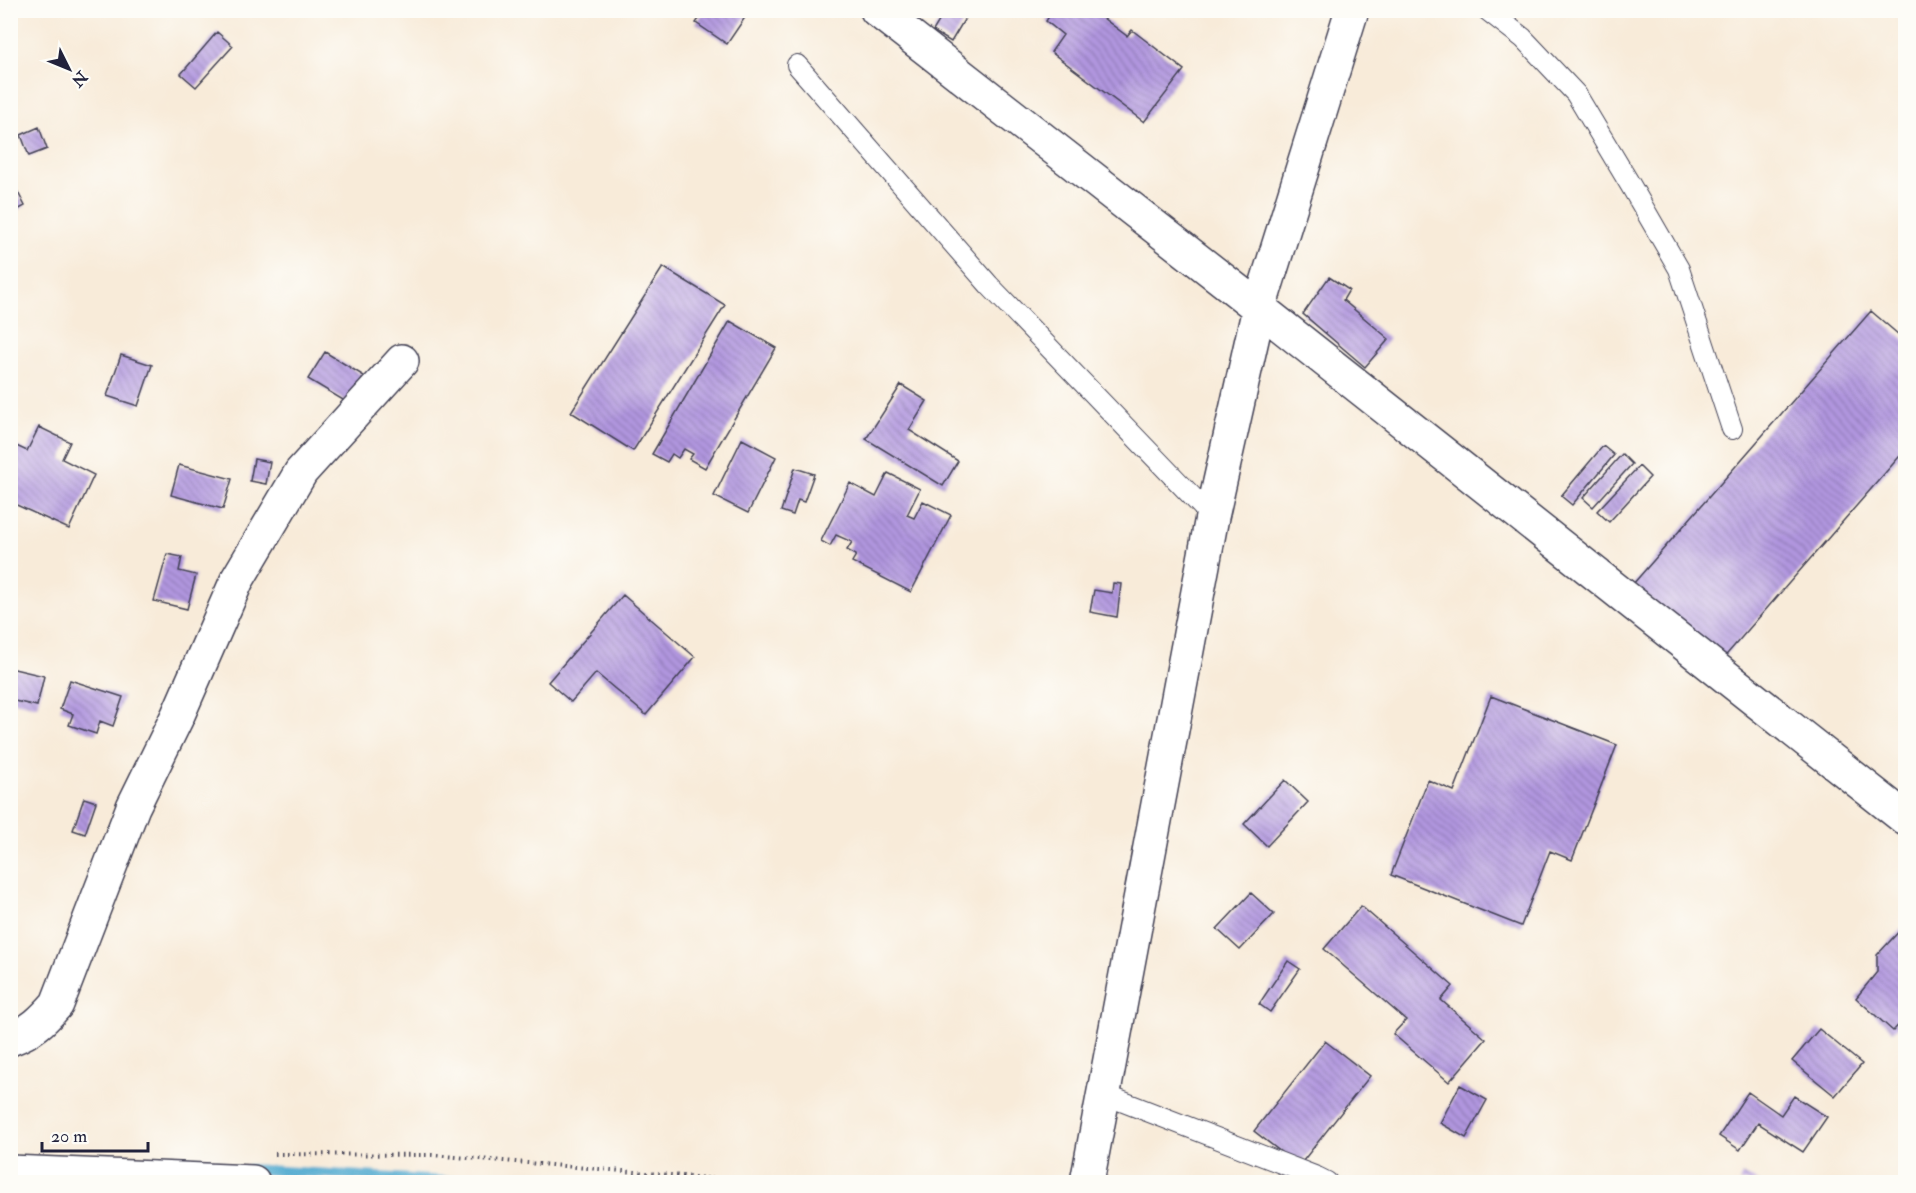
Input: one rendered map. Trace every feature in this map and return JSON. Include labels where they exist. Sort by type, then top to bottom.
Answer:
[{"type":"main road","points":[[877,10],[1905,819]]},
{"type":"main road","points":[[1087,1182],[1212,517],[1258,308],[1352,10]]},
{"type":"main road","points":[[10,1038],[40,1023],[57,1005],[133,807],[177,717],[237,580],[301,472],[402,361]]},
{"type":"main road","points":[[10,1172],[260,1168]]},
{"type":"lane","points":[[1487,10],[1523,38],[1576,94],[1631,186],[1679,269],[1732,429]]},
{"type":"lane","points":[[797,65],[989,285],[1212,517]]},
{"type":"lane","points":[[1103,1094],[1327,1182]]},
{"type":"path","points":[[260,1168],[432,1155],[754,1182]]},
{"type":"building","points":[[705,10],[750,10],[727,44],[696,23]]},
{"type":"building","points":[[929,10],[970,10],[951,42],[933,31],[941,18]]},
{"type":"building","points":[[1053,10],[1108,10],[1103,18],[1127,36],[1132,30],[1184,70],[1144,122],[1051,52],[1063,35],[1046,21]]},
{"type":"building","points":[[217,32],[233,46],[196,87],[181,74]]},
{"type":"building","points":[[39,127],[47,149],[29,156],[21,135]]},
{"type":"building","points":[[10,177],[25,206],[10,214]]},
{"type":"building","points":[[663,267],[725,305],[633,451],[571,412]]},
{"type":"building","points":[[1329,277],[1349,290],[1343,300],[1389,339],[1365,367],[1303,314]]},
{"type":"building","points":[[1871,311],[1906,341],[1906,449],[1721,661],[1633,584]]},
{"type":"building","points":[[730,321],[776,348],[705,468],[689,459],[693,454],[684,449],[678,458],[672,454],[667,462],[652,454]]},
{"type":"building","points":[[325,352],[364,376],[348,403],[308,379]]},
{"type":"building","points":[[121,355],[152,365],[138,406],[107,396]]},
{"type":"building","points":[[901,385],[927,401],[909,430],[958,461],[943,486],[866,439]]},
{"type":"building","points":[[39,427],[70,442],[62,459],[94,475],[69,529],[10,502],[10,443],[27,451]]},
{"type":"building","points":[[742,439],[776,457],[748,513],[714,496]]},
{"type":"building","points":[[1603,446],[1614,455],[1572,505],[1561,496]]},
{"type":"building","points":[[1622,454],[1632,464],[1593,507],[1583,498]]},
{"type":"building","points":[[254,459],[270,462],[266,484],[250,481]]},
{"type":"building","points":[[179,465],[232,479],[223,509],[171,495]]},
{"type":"building","points":[[1639,466],[1650,477],[1609,522],[1597,511]]},
{"type":"building","points":[[795,468],[814,474],[804,502],[798,500],[793,515],[781,511]]},
{"type":"building","points":[[888,473],[920,489],[907,515],[914,518],[923,501],[951,515],[911,592],[852,562],[856,555],[847,550],[852,542],[836,535],[830,546],[821,541],[850,483],[876,497]]},
{"type":"building","points":[[167,554],[182,557],[179,571],[196,575],[187,609],[154,601]]},
{"type":"building","points":[[1113,583],[1121,584],[1117,617],[1090,612],[1094,590],[1112,593]]},
{"type":"building","points":[[623,595],[695,657],[646,715],[596,673],[571,702],[548,682]]},
{"type":"building","points":[[10,668],[44,676],[37,706],[10,700]]},
{"type":"building","points":[[70,680],[123,697],[113,726],[100,721],[96,734],[69,725],[73,714],[60,709]]},
{"type":"building","points":[[1491,696],[1617,745],[1572,860],[1550,851],[1521,926],[1391,875],[1428,780],[1454,791]]},
{"type":"building","points":[[1285,780],[1308,802],[1267,846],[1244,824]]},
{"type":"building","points":[[84,798],[96,802],[85,834],[73,830]]},
{"type":"building","points":[[1251,893],[1274,914],[1240,950],[1217,929]]},
{"type":"building","points":[[1361,906],[1453,986],[1441,1000],[1486,1039],[1449,1082],[1393,1034],[1406,1020],[1324,949]]},
{"type":"building","points":[[1906,924],[1906,1017],[1893,1031],[1856,998],[1877,972],[1877,955]]},
{"type":"building","points":[[1288,961],[1300,969],[1270,1012],[1259,1004]]},
{"type":"building","points":[[1819,1029],[1862,1064],[1835,1096],[1792,1061]]},
{"type":"building","points":[[1325,1041],[1370,1076],[1299,1166],[1254,1131]]},
{"type":"building","points":[[1460,1085],[1487,1100],[1466,1138],[1440,1123]]},
{"type":"building","points":[[1748,1092],[1781,1115],[1794,1096],[1827,1117],[1803,1152],[1758,1123],[1740,1150],[1719,1136]]},
{"type":"building","points":[[1742,1175],[1761,1182],[1739,1182]]},
{"type":"waterway","points":[[250,1169],[460,1182]]}]
